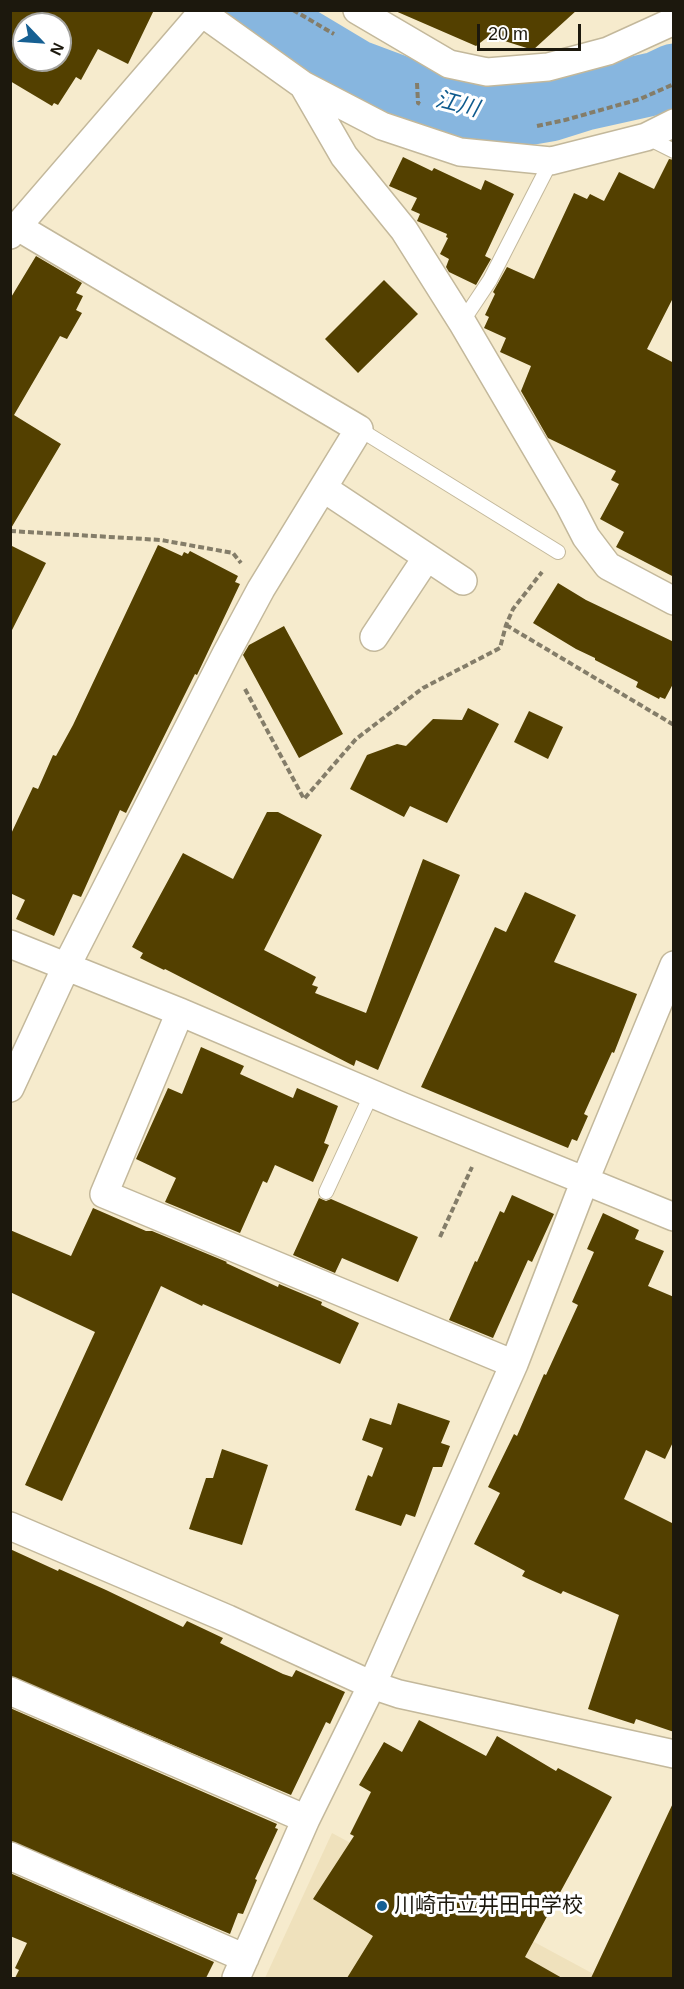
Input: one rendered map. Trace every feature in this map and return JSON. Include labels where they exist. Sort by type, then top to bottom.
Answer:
[{"type":"street","points":[[357,10],[448,64],[488,72],[548,67],[608,51],[674,21]]},
{"type":"street","points":[[10,1088],[66,967],[226,654],[261,589],[359,429],[14,231],[201,11],[303,84],[382,126],[460,152],[551,161],[646,137],[674,123]]},
{"type":"street","points":[[303,84],[344,156],[404,230],[462,322],[586,537],[608,567],[674,602]]},
{"type":"street","points":[[323,488],[463,581]]},
{"type":"street","points":[[374,637],[427,557]]},
{"type":"street","points":[[10,944],[674,1217]]},
{"type":"street","points":[[10,1856],[240,1968],[306,1819],[372,1685],[514,1364],[585,1180],[674,965]]},
{"type":"street","points":[[180,1012],[104,1194],[514,1364]]},
{"type":"street","points":[[10,1526],[228,1619],[372,1685],[399,1694],[674,1754]]},
{"type":"street","points":[[10,1691],[306,1819]]},
{"type":"lane","points":[[646,137],[674,151]]},
{"type":"lane","points":[[462,322],[490,280],[551,161]]},
{"type":"lane","points":[[359,429],[558,552]]},
{"type":"lane","points":[[326,1192],[372,1093]]},
{"type":"path","points":[[10,531],[161,540],[233,553],[261,589]]},
{"type":"path","points":[[226,654],[304,798],[356,739],[423,688],[500,648],[513,609],[558,552]]},
{"type":"path","points":[[506,625],[674,725]]},
{"type":"path","points":[[440,1238],[485,1139]]},
{"type":"shaded area","name":"川崎市立井田中学校","points":[[332,1833],[601,1978],[265,1978]]},
{"type":"building","points":[[10,10],[154,10],[128,64],[98,49],[81,80],[76,77],[58,105],[54,103],[52,106],[10,81]]},
{"type":"building","points":[[393,10],[577,10],[533,50],[489,36],[476,46]]},
{"type":"building","points":[[403,157],[432,171],[434,168],[481,190],[485,180],[514,194],[485,256],[491,259],[476,285],[449,272],[446,267],[449,259],[440,254],[448,238],[447,234],[417,221],[420,214],[411,210],[417,198],[389,186]]},
{"type":"building","points":[[669,159],[674,160],[674,296],[647,349],[674,363],[674,577],[616,547],[624,532],[600,519],[619,484],[611,480],[616,471],[548,438],[521,391],[531,366],[500,352],[506,338],[484,328],[489,317],[485,315],[495,294],[493,292],[507,267],[534,279],[574,193],[587,199],[590,194],[604,201],[619,172],[654,189]]},
{"type":"building","points":[[36,256],[82,283],[76,293],[83,296],[76,310],[82,313],[67,339],[60,336],[14,415],[61,444],[10,530],[10,299]]},
{"type":"building","points":[[384,280],[418,314],[358,373],[325,339]]},
{"type":"building","points":[[10,545],[46,563],[10,634]]},
{"type":"building","points":[[158,545],[182,556],[184,552],[188,554],[190,551],[238,576],[235,582],[240,584],[197,675],[195,674],[126,813],[120,810],[81,897],[73,894],[54,936],[16,919],[25,900],[10,893],[10,836],[33,787],[38,789],[53,755],[56,756],[73,725]]},
{"type":"building","points":[[558,583],[586,600],[674,642],[674,682],[665,699],[660,697],[659,699],[636,687],[638,682],[595,660],[533,623]]},
{"type":"building","points":[[284,626],[343,734],[299,758],[243,655],[249,645]]},
{"type":"building","points":[[468,708],[499,724],[447,823],[410,806],[404,817],[350,789],[367,755],[397,744],[406,746],[433,719],[462,720]]},
{"type":"building","points":[[529,711],[563,727],[548,759],[514,742]]},
{"type":"building","points":[[267,812],[278,812],[322,835],[264,950],[316,977],[312,985],[318,987],[315,993],[366,1013],[423,859],[460,875],[378,1070],[356,1060],[354,1066],[140,958],[143,953],[132,947],[183,853],[233,879]]},
{"type":"building","points":[[525,892],[576,915],[554,962],[637,994],[614,1053],[612,1052],[584,1114],[588,1116],[577,1141],[572,1139],[568,1148],[421,1087],[495,927],[506,932]]},
{"type":"building","points":[[201,1047],[244,1066],[240,1074],[293,1098],[297,1088],[338,1106],[324,1143],[329,1145],[313,1182],[275,1165],[267,1183],[263,1181],[240,1233],[165,1202],[176,1178],[136,1159],[168,1088],[182,1094]]},
{"type":"building","points":[[512,1195],[554,1214],[532,1262],[528,1260],[493,1338],[449,1320],[500,1211],[504,1213]]},
{"type":"building","points":[[319,1198],[326,1201],[331,1199],[418,1237],[398,1282],[342,1258],[335,1273],[293,1255]]},
{"type":"building","points":[[93,1208],[227,1262],[278,1287],[279,1284],[322,1302],[321,1305],[359,1323],[340,1364],[203,1304],[202,1306],[161,1286],[62,1501],[25,1485],[95,1332],[10,1292],[10,1230],[71,1256]]},
{"type":"building","points":[[603,1213],[639,1230],[635,1239],[664,1251],[648,1286],[674,1297],[674,1440],[665,1459],[646,1450],[624,1499],[674,1524],[674,1732],[636,1719],[634,1724],[588,1709],[619,1615],[563,1591],[561,1594],[522,1576],[525,1571],[474,1544],[500,1493],[488,1487],[514,1434],[517,1436],[578,1305],[572,1302],[594,1252],[587,1249]]},
{"type":"building","points":[[398,1403],[450,1421],[441,1443],[450,1446],[442,1467],[433,1467],[415,1517],[406,1514],[401,1526],[355,1510],[368,1475],[372,1477],[383,1448],[362,1440],[370,1418],[391,1425]]},
{"type":"building","points":[[222,1449],[268,1465],[242,1545],[189,1529],[206,1478],[213,1478]]},
{"type":"building","points":[[10,1549],[106,1590],[183,1627],[187,1621],[223,1638],[220,1643],[283,1674],[292,1677],[296,1670],[345,1692],[330,1724],[326,1722],[291,1795],[10,1676]]},
{"type":"building","points":[[10,1708],[277,1824],[275,1828],[278,1829],[255,1879],[257,1880],[243,1914],[238,1913],[230,1934],[10,1841]]},
{"type":"building","points":[[419,1720],[486,1756],[497,1736],[556,1771],[558,1768],[612,1797],[525,1957],[562,1978],[347,1978],[373,1936],[313,1899],[354,1836],[350,1834],[371,1792],[359,1785],[384,1742],[402,1752]]},
{"type":"building","points":[[674,1801],[674,1978],[591,1978]]},
{"type":"building","points":[[10,1873],[214,1962],[206,1978],[15,1978],[19,1970],[15,1968],[27,1943],[10,1936]]},
{"type":"waterway","name":"江川","points":[[257,10],[356,71],[423,96],[497,115],[521,115],[550,110],[585,99],[657,83],[674,75]]},
{"type":"place","name":"川崎市立井田中学校","points":[[382,1906]]}]
